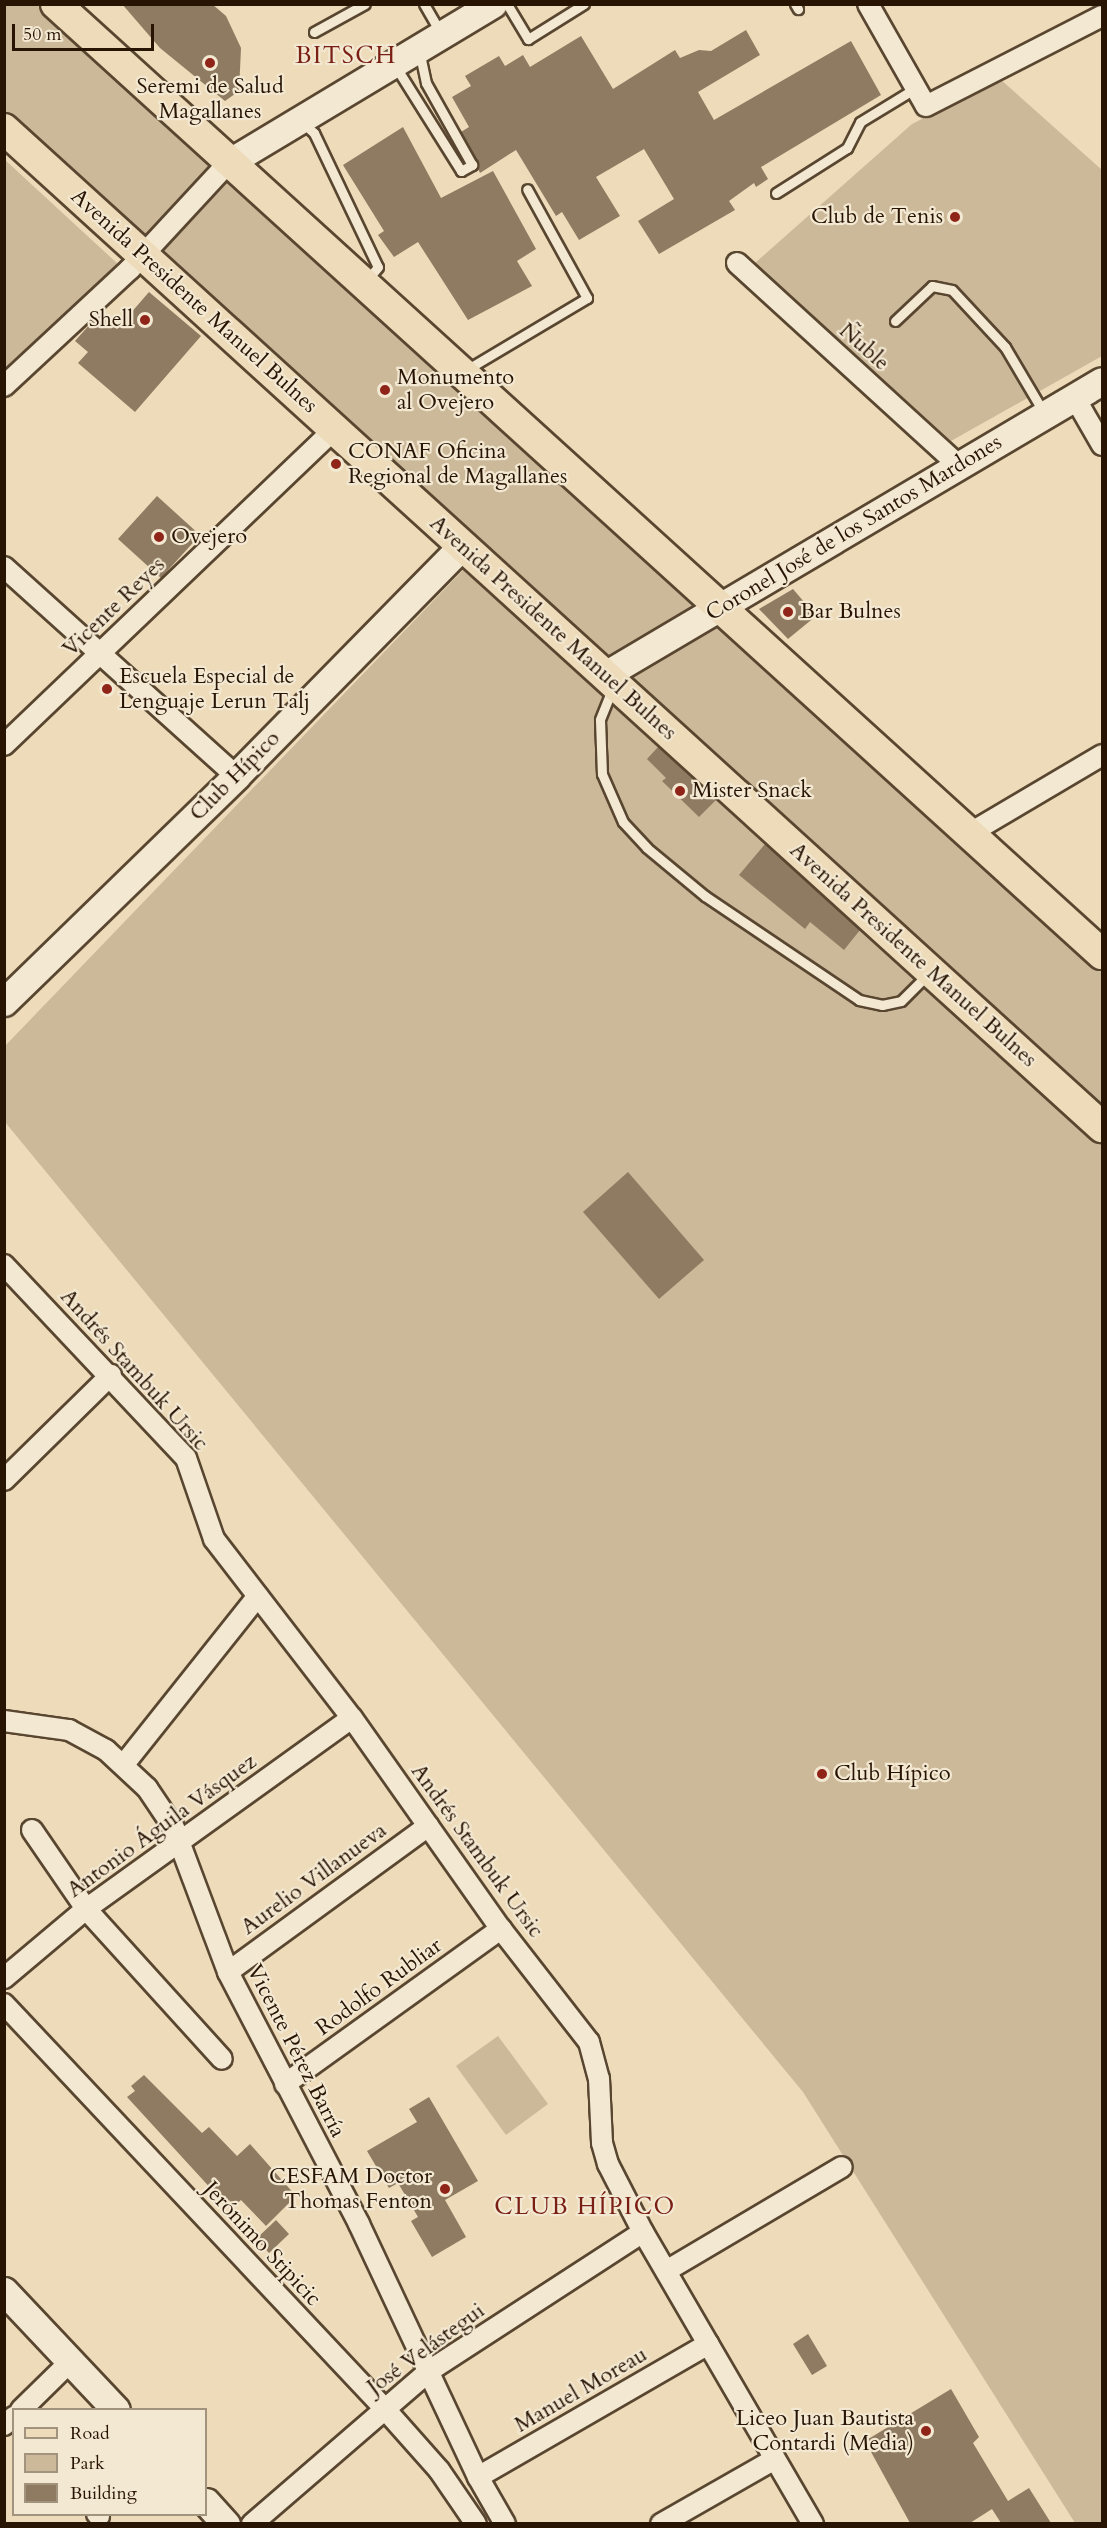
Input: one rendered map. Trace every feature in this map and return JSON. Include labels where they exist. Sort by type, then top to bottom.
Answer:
[{"type":"main road","points":[[56,4],[460,373],[972,832],[1102,954]]},
{"type":"main road","name":"Avenida Presidente Manuel Bulnes","points":[[4,129],[1102,1126]]},
{"type":"street","points":[[4,386],[143,255],[228,163],[493,4]]},
{"type":"street","points":[[868,4],[926,106],[1102,16]]},
{"type":"street","name":"Ñuble","points":[[737,263],[959,466]]},
{"type":"street","name":"Coronel José de los Santos Mardones","points":[[610,679],[720,607],[1102,381]]},
{"type":"street","points":[[1075,398],[1102,445]]},
{"type":"street","name":"Vicente Reyes","points":[[4,745],[335,429]]},
{"type":"street","name":"Club Hípico","points":[[8,992],[236,776],[462,546]]},
{"type":"street","points":[[4,567],[236,776]]},
{"type":"street","points":[[972,832],[1102,755]]},
{"type":"street","name":"Andrés Stambuk Ursic","points":[[4,1265],[111,1375],[186,1458],[214,1539],[352,1718],[501,1929],[589,2042],[599,2079],[602,2143],[608,2164],[643,2232],[813,2523]]},
{"type":"street","points":[[4,1480],[111,1375]]},
{"type":"street","points":[[4,1721],[69,1730],[125,1763],[258,1596]]},
{"type":"street","name":"Antonio Águila Vásquez","points":[[4,1978],[86,1909],[180,1845],[352,1718]]},
{"type":"street","name":"Vicente Pérez Barría","points":[[125,1763],[167,1816],[228,1972],[359,2224],[478,2477],[505,2523]]},
{"type":"street","name":"Aurelio Villanueva","points":[[228,1972],[428,1826]]},
{"type":"street","points":[[32,1830],[86,1909],[222,2059]]},
{"type":"street","name":"Rodolfo Rubliar","points":[[285,2084],[501,1929]]},
{"type":"street","name":"Jerónimo Stipicic","points":[[4,2004],[384,2408],[439,2470],[476,2523]]},
{"type":"street","points":[[666,2271],[842,2167]]},
{"type":"street","name":"José Velástegui","points":[[252,2523],[429,2371],[643,2232]]},
{"type":"street","points":[[4,2292],[115,2408]]},
{"type":"street","name":"Manuel Moreau","points":[[478,2477],[708,2344]]},
{"type":"street","points":[[22,2408],[70,2362]]},
{"type":"street","points":[[661,2523],[775,2459]]},
{"type":"street","points":[[207,2503],[226,2523]]},
{"type":"lane","points":[[314,32],[365,4]]},
{"type":"lane","points":[[423,4],[442,35]]},
{"type":"lane","points":[[507,4],[528,39],[584,4]]},
{"type":"lane","points":[[386,68],[399,72],[461,171],[472,165],[426,83],[419,49]]},
{"type":"lane","points":[[776,194],[848,148],[860,122],[916,88]]},
{"type":"lane","points":[[300,120],[314,133],[378,267],[363,285]]},
{"type":"lane","points":[[460,373],[587,298],[527,189]]},
{"type":"lane","points":[[895,321],[932,286],[952,290],[1005,347],[1046,415]]},
{"type":"lane","points":[[610,679],[600,720],[602,774],[619,814],[646,848],[705,896],[859,1000],[882,1005],[901,1001],[909,997],[931,971]]},
{"type":"green space","points":[[5,5],[37,5],[1102,970],[1102,1107],[5,112]]},
{"type":"green space","name":"Club de Tenis","points":[[1000,79],[1102,170],[1102,356],[951,441],[755,263],[912,124]]},
{"type":"green space","points":[[4,159],[119,265],[5,373],[4,373]]},
{"type":"green space","name":"Club Hípico","points":[[463,570],[1102,1145],[1102,2523],[1075,2523],[803,2092],[5,1122],[4,1047]]},
{"type":"green space","points":[[498,2036],[548,2104],[506,2135],[456,2066]]},
{"type":"building","name":"Seremi de Salud Magallanes","points":[[122,4],[212,4],[226,16],[241,48],[239,91],[225,101],[160,48]]},
{"type":"building","points":[[746,30],[760,55],[698,92],[714,120],[851,41],[881,95],[761,167],[768,179],[756,187],[754,183],[729,201],[735,210],[659,254],[638,221],[674,199],[644,149],[596,177],[620,216],[579,240],[562,212],[556,216],[516,150],[480,173],[461,132],[469,127],[452,97],[471,86],[465,76],[499,56],[505,66],[523,55],[530,67],[581,36],[613,89],[675,50],[680,58],[699,50],[711,51]]},
{"type":"building","points":[[403,127],[441,198],[493,171],[536,249],[517,261],[532,286],[468,320],[418,242],[394,257],[378,235],[384,231],[343,165]]},
{"type":"building","points":[[149,292],[201,336],[135,412],[78,363],[88,352],[75,341],[99,314],[117,329]]},
{"type":"building","name":"Ovejero","points":[[157,496],[200,535],[161,578],[118,539]]},
{"type":"building","name":"Bar Bulnes","points":[[793,589],[816,616],[788,639],[759,609]]},
{"type":"building","points":[[658,747],[716,800],[699,817],[662,781],[666,778],[647,759]]},
{"type":"building","points":[[765,844],[860,930],[844,950],[810,922],[805,929],[739,875]]},
{"type":"building","points":[[628,1172],[704,1260],[659,1299],[583,1212]]},
{"type":"building","points":[[144,2075],[202,2133],[209,2127],[237,2156],[250,2144],[296,2196],[266,2226],[241,2200],[234,2206],[229,2200],[225,2204],[127,2097],[135,2091],[131,2086]]},
{"type":"building","points":[[429,2097],[478,2181],[445,2200],[466,2237],[432,2257],[411,2221],[418,2217],[398,2183],[389,2188],[367,2151],[417,2122],[409,2109]]},
{"type":"building","points":[[276,2220],[289,2234],[269,2253],[256,2239]]},
{"type":"building","points":[[808,2334],[827,2366],[812,2375],[793,2344]]},
{"type":"building","points":[[951,2389],[979,2437],[973,2443],[1008,2501],[1029,2488],[1051,2523],[1001,2523],[992,2509],[970,2523],[910,2523],[865,2441]]},
{"type":"place","name":"Seremi de Salud Magallanes","points":[[210,63]]},
{"type":"place","name":"Club de Tenis","points":[[955,217]]},
{"type":"place","name":"Shell","points":[[145,320]]},
{"type":"place","name":"Monumento al Ovejero","points":[[385,390]]},
{"type":"place","name":"CONAF Oficina Regional de Magallanes","points":[[336,464]]},
{"type":"place","name":"Ovejero","points":[[159,537]]},
{"type":"place","name":"Bar Bulnes","points":[[788,612]]},
{"type":"place","name":"Escuela Especial de Lenguaje Lerun Talj","points":[[107,689]]},
{"type":"place","name":"Mister Snack","points":[[680,791]]},
{"type":"place","name":"Club Hípico","points":[[822,1774]]},
{"type":"place","name":"CESFAM Doctor Thomas Fenton","points":[[445,2189]]},
{"type":"place","name":"Liceo Juan Bautista Contardi (Media)","points":[[926,2431]]},
{"type":"district","name":"BITSCH","points":[[346,56]]},
{"type":"district","name":"CLUB HÍPICO","points":[[585,2207]]}]
